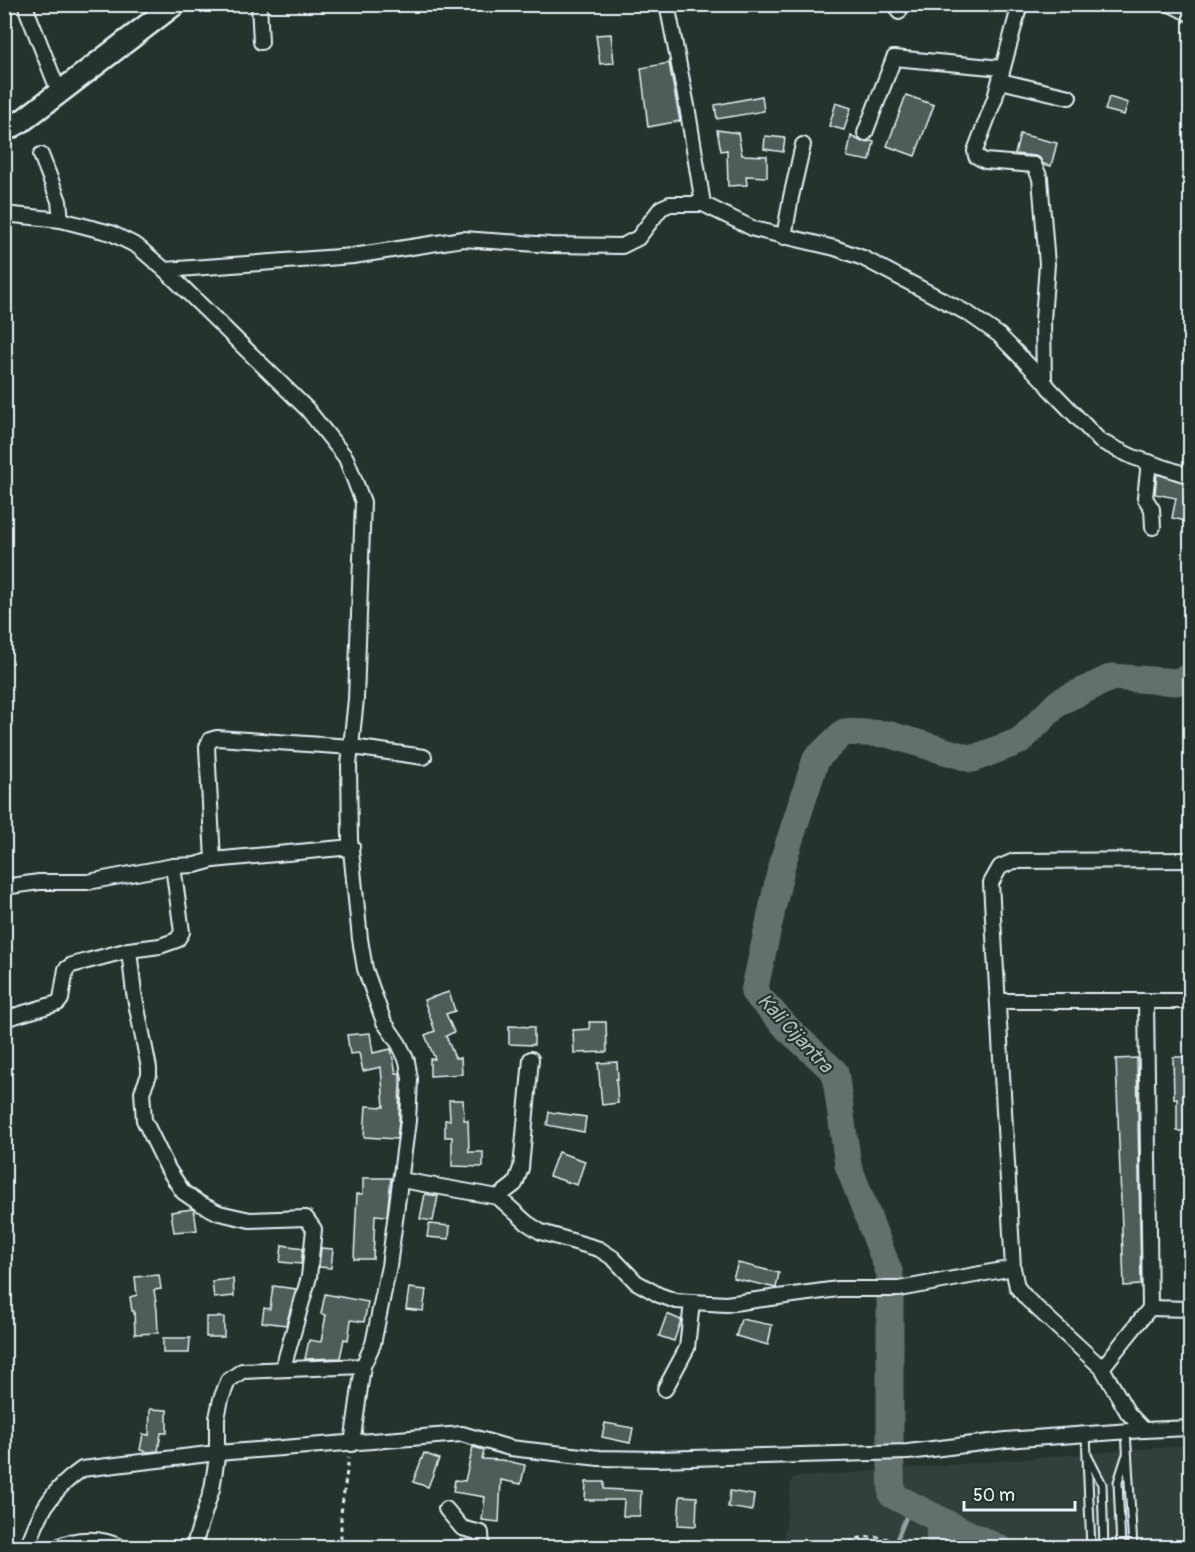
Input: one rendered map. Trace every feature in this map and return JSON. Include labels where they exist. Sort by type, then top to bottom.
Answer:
[{"type":"main road","points":[[4,131],[22,121],[175,4]]},
{"type":"street","points":[[26,4],[59,92]]},
{"type":"street","points":[[259,4],[261,42]]},
{"type":"street","points":[[667,4],[703,204]]},
{"type":"street","points":[[1020,4],[987,122],[975,151],[976,156],[985,161],[1034,165],[1040,178],[1047,264],[1043,320],[1044,381]]},
{"type":"street","points":[[1170,4],[1191,14]]},
{"type":"street","points":[[866,133],[894,58],[1001,75],[1069,97]]},
{"type":"street","points":[[784,237],[803,145]]},
{"type":"street","points":[[42,155],[59,201],[61,220]]},
{"type":"street","points":[[165,270],[353,256],[463,239],[551,245],[622,246],[638,238],[661,208],[670,204],[703,204],[754,229],[836,248],[864,258],[969,314],[999,335],[1100,441],[1149,462],[1191,476]]},
{"type":"street","points":[[4,214],[61,220],[111,233],[137,246],[165,270],[307,409],[346,458],[363,502],[356,699],[349,765],[352,846],[360,939],[365,969],[384,1022],[407,1061],[411,1079],[401,1180],[385,1288],[373,1344],[363,1366],[352,1444]]},
{"type":"street","points":[[1149,462],[1145,498],[1152,509],[1153,527]]},
{"type":"street","points":[[213,860],[207,747],[210,740],[217,738],[352,747],[424,758]]},
{"type":"street","points":[[4,887],[39,882],[88,882],[173,866],[195,865],[213,860],[352,846]]},
{"type":"street","points":[[1144,1430],[1128,1413],[1102,1368],[1017,1287],[1013,1268],[991,883],[999,867],[1014,861],[1191,860]]},
{"type":"street","points":[[4,1019],[58,1003],[61,999],[66,969],[72,965],[129,950],[160,946],[173,942],[181,936],[173,866]]},
{"type":"street","points":[[129,950],[134,993],[149,1068],[149,1075],[142,1092],[144,1120],[173,1177],[183,1192],[219,1213],[250,1220],[306,1218],[314,1229],[309,1277],[283,1368]]},
{"type":"street","points":[[998,1001],[1191,1001]]},
{"type":"street","points":[[1102,1368],[1149,1308],[1146,1001]]},
{"type":"street","points":[[498,1197],[515,1184],[521,1168],[531,1059]]},
{"type":"street","points":[[401,1180],[498,1197],[527,1223],[541,1232],[599,1249],[613,1258],[636,1282],[659,1295],[676,1301],[726,1304],[838,1289],[899,1289],[1013,1268]]},
{"type":"street","points":[[665,1389],[687,1348],[692,1302]]},
{"type":"street","points":[[1149,1308],[1191,1309]]},
{"type":"street","points":[[193,1548],[212,1489],[217,1453],[217,1418],[228,1381],[242,1371],[363,1366]]},
{"type":"street","points":[[27,1548],[50,1497],[82,1469],[217,1453],[462,1434],[510,1448],[599,1458],[881,1453],[1006,1440],[1191,1428]]},
{"type":"street","points":[[446,1509],[462,1528],[482,1533],[482,1548]]},
{"type":"street","points":[[56,1548],[65,1542],[93,1539],[122,1548]]},
{"type":"lane","points":[[1126,1431],[1133,1548]]},
{"type":"lane","points":[[1086,1434],[1091,1548]]},
{"type":"lane","points":[[1120,1548],[1118,1482],[1127,1452]]},
{"type":"lane","points":[[1087,1455],[1102,1484],[1104,1548]]},
{"type":"path","points":[[341,1548],[340,1513],[352,1444]]},
{"type":"path","points":[[842,1548],[862,1537],[880,1536],[897,1542],[904,1548]]},
{"type":"shaded area","points":[[1190,1445],[1190,1547],[783,1548],[792,1478]]},
{"type":"building","points":[[611,34],[614,63],[600,64],[596,35]]},
{"type":"building","points":[[669,63],[680,121],[648,127],[641,68]]},
{"type":"building","points":[[906,95],[934,105],[915,156],[887,146]]},
{"type":"building","points":[[762,96],[764,111],[717,119],[715,105]]},
{"type":"building","points":[[1109,97],[1128,103],[1124,115],[1105,110]]},
{"type":"building","points":[[836,103],[851,108],[844,130],[829,126]]},
{"type":"building","points":[[717,130],[738,133],[742,155],[767,156],[767,177],[746,176],[747,185],[728,186],[727,150],[721,151]]},
{"type":"building","points":[[1020,134],[1057,143],[1051,166],[1043,164],[1040,158],[1035,156],[1015,154]]},
{"type":"building","points":[[765,136],[785,138],[783,152],[764,149]]},
{"type":"building","points":[[851,136],[862,142],[874,141],[870,161],[847,157]]},
{"type":"building","points":[[1157,474],[1191,485],[1191,517],[1187,516],[1186,521],[1172,518],[1176,498],[1155,494]]},
{"type":"building","points":[[449,992],[455,1011],[446,1014],[454,1032],[446,1036],[455,1058],[461,1058],[462,1074],[430,1076],[430,1059],[435,1059],[425,1035],[435,1031],[424,1000]]},
{"type":"building","points":[[589,1022],[606,1022],[607,1052],[574,1053],[573,1030],[590,1029]]},
{"type":"building","points":[[509,1026],[534,1027],[534,1045],[509,1044]]},
{"type":"building","points":[[370,1033],[373,1053],[391,1049],[396,1073],[400,1073],[397,1139],[364,1137],[366,1106],[384,1107],[381,1067],[363,1071],[359,1053],[350,1054],[347,1035]]},
{"type":"building","points":[[1173,1057],[1191,1057],[1191,1131],[1177,1131]]},
{"type":"building","points":[[1137,1058],[1141,1285],[1124,1286],[1116,1059]]},
{"type":"building","points":[[617,1062],[618,1103],[602,1105],[598,1063]]},
{"type":"building","points":[[449,1100],[463,1100],[464,1120],[468,1120],[469,1152],[483,1152],[483,1167],[452,1166],[452,1137],[445,1137],[445,1120],[450,1120]]},
{"type":"building","points":[[549,1112],[586,1117],[584,1132],[547,1125]]},
{"type":"building","points":[[558,1152],[585,1161],[577,1185],[549,1176]]},
{"type":"building","points":[[363,1178],[391,1178],[387,1216],[375,1215],[373,1259],[354,1259],[357,1194],[363,1194]]},
{"type":"building","points":[[425,1194],[438,1196],[433,1221],[420,1219]]},
{"type":"building","points":[[192,1209],[197,1230],[174,1232],[171,1212]]},
{"type":"building","points":[[429,1224],[450,1226],[449,1239],[427,1237]]},
{"type":"building","points":[[282,1245],[303,1248],[301,1264],[280,1262]]},
{"type":"building","points":[[321,1248],[333,1249],[331,1268],[319,1267]]},
{"type":"building","points":[[738,1263],[779,1273],[776,1288],[733,1278]]},
{"type":"building","points":[[159,1275],[161,1289],[154,1290],[158,1333],[135,1334],[134,1311],[132,1311],[130,1297],[137,1295],[135,1277]]},
{"type":"building","points":[[233,1279],[234,1296],[214,1298],[212,1281]]},
{"type":"building","points":[[273,1286],[296,1289],[286,1325],[262,1322],[264,1308],[270,1309]]},
{"type":"building","points":[[409,1288],[426,1290],[423,1311],[406,1309]]},
{"type":"building","points":[[325,1294],[368,1302],[364,1322],[351,1320],[348,1340],[344,1339],[340,1358],[305,1359],[309,1340],[321,1342],[326,1315],[321,1314]]},
{"type":"building","points":[[667,1314],[681,1320],[674,1341],[659,1336]]},
{"type":"building","points":[[206,1317],[224,1317],[224,1337],[206,1337]]},
{"type":"building","points":[[741,1319],[772,1325],[768,1345],[736,1336]]},
{"type":"building","points":[[163,1338],[190,1338],[189,1353],[163,1353]]},
{"type":"building","points":[[150,1409],[167,1410],[167,1433],[161,1433],[158,1451],[148,1452],[140,1450],[143,1434],[149,1435]]},
{"type":"building","points":[[605,1423],[633,1428],[630,1443],[602,1437]]},
{"type":"building","points":[[473,1447],[484,1450],[482,1459],[525,1465],[521,1484],[501,1480],[499,1522],[482,1520],[485,1497],[453,1492],[455,1480],[465,1481]]},
{"type":"building","points":[[424,1453],[439,1459],[428,1487],[413,1482]]},
{"type":"building","points":[[586,1482],[604,1482],[604,1489],[641,1491],[640,1516],[623,1516],[624,1500],[585,1500]]},
{"type":"building","points":[[730,1491],[754,1495],[752,1511],[728,1507]]},
{"type":"building","points":[[680,1496],[697,1497],[696,1526],[678,1525]]},
{"type":"waterway","name":"Kali Cijantra","points":[[999,1548],[892,1495],[890,1274],[848,1165],[835,1072],[789,1030],[754,992],[782,864],[816,759],[844,732],[887,734],[972,759],[1020,741],[1059,702],[1112,677],[1176,682],[1190,677]]},
{"type":"waterway","points":[[897,1539],[911,1505]]},
{"type":"waterway","points":[[939,1520],[940,1548]]}]
